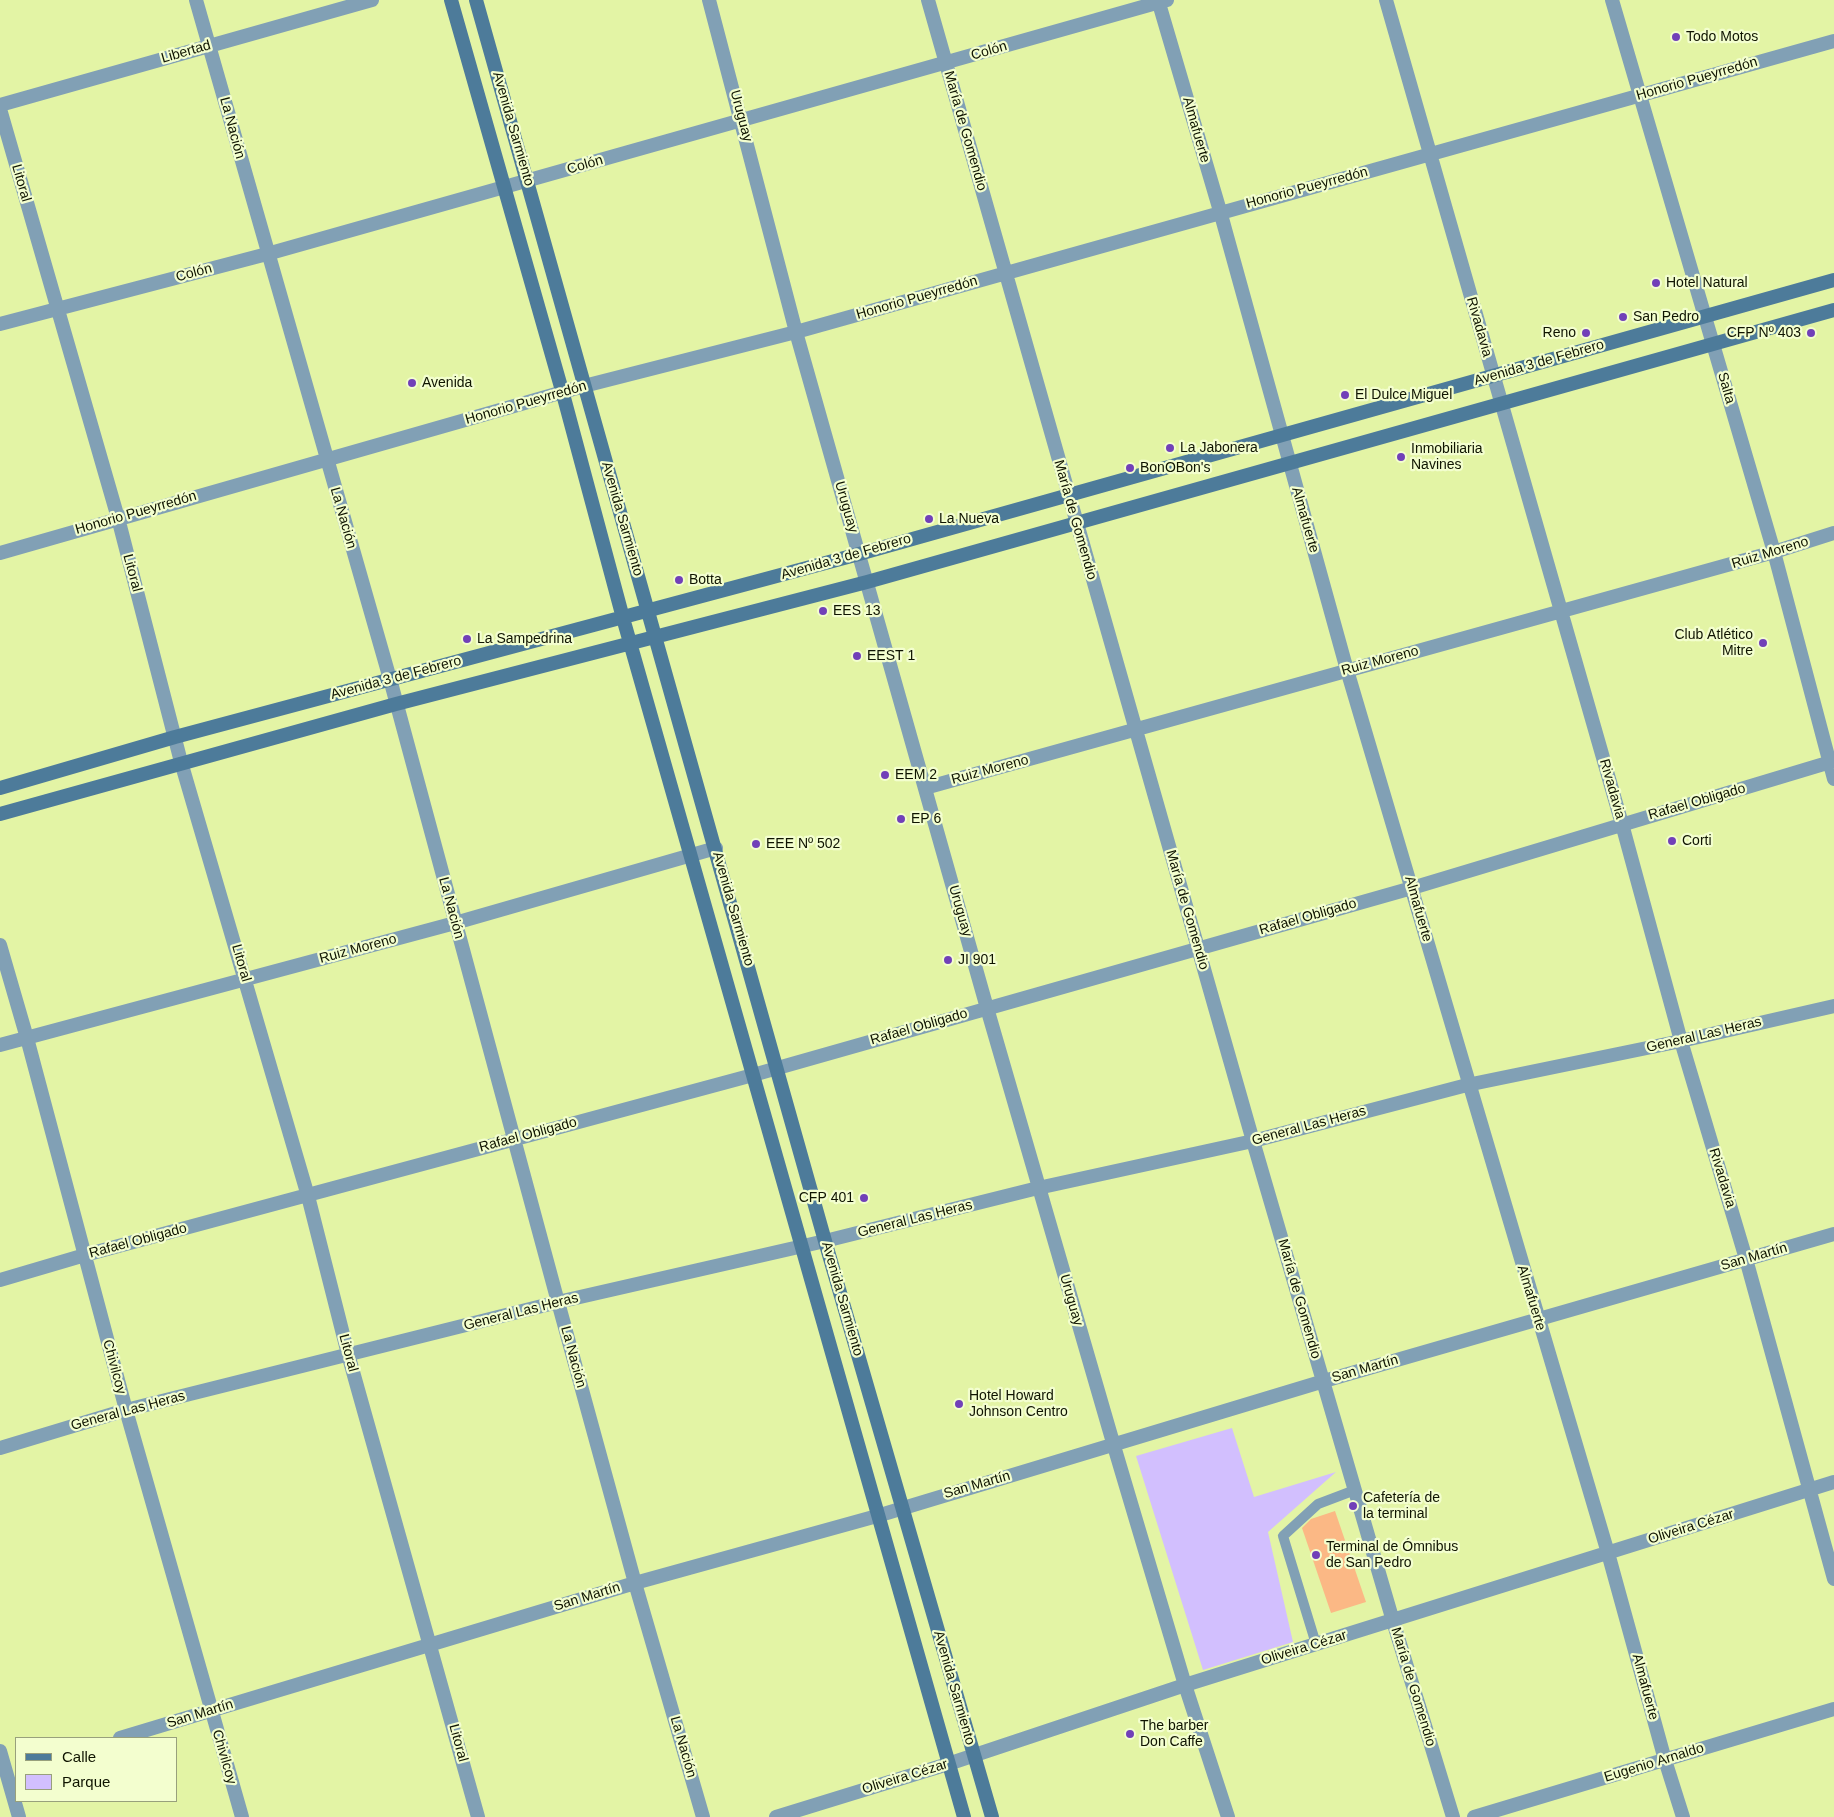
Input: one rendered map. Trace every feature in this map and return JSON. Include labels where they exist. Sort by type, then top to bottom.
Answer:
[{"type":"main road","name":"Avenida Sarmiento","points":[[451,0],[563,394],[623,618],[692,855],[964,1817]]},
{"type":"main road","name":"Avenida Sarmiento","points":[[476,0],[654,637],[778,1067],[825,1241],[992,1817]]},
{"type":"main road","name":"Avenida 3 de Febrero","points":[[0,788],[175,737],[859,554],[1834,280]]},
{"type":"main road","name":"Avenida 3 de Febrero","points":[[0,814],[181,762],[396,704],[867,582],[1288,462],[1834,310]]},
{"type":"street","name":"La Nación","points":[[196,0],[267,254],[390,679],[635,1583],[703,1817]]},
{"type":"street","name":"Libertad","points":[[0,105],[372,0]]},
{"type":"street","name":"Uruguay","points":[[709,0],[742,120],[796,332],[1038,1188],[1185,1685],[1228,1817]]},
{"type":"street","name":"María de Gomendio","points":[[928,0],[1075,523],[1253,1141],[1393,1621],[1453,1817]]},
{"type":"street","name":"Rivadavia","points":[[1386,0],[1622,824],[1681,1041],[1746,1259],[1834,1579]]},
{"type":"street","name":"Salta","points":[[1612,0],[1774,552],[1832,762],[1834,779]]},
{"type":"street","name":"Colón","points":[[0,324],[267,254],[504,187],[528,182],[1161,1]]},
{"type":"street","name":"Almafuerte","points":[[1161,1],[1346,670],[1412,888],[1537,1320],[1608,1553],[1665,1760],[1683,1817]]},
{"type":"street","name":"Honorio Pueyrredón","points":[[0,553],[118,518],[563,394],[584,386],[796,332],[1220,211],[1834,41]]},
{"type":"street","name":"Litoral","points":[[0,109],[56,310],[118,518],[181,762],[308,1196],[348,1354],[478,1817]]},
{"type":"street","name":"Ruiz Moreno","points":[[925,788],[1774,552],[1834,533]]},
{"type":"street","name":"Rafael Obligado","points":[[0,1280],[85,1255],[753,1075],[1412,888],[1832,762]]},
{"type":"street","name":"Ruiz Moreno","points":[[0,1046],[455,923],[716,848]]},
{"type":"street","name":"Chivilcoy","points":[[0,945],[27,1038],[126,1410],[242,1817]]},
{"type":"street","name":"General Las Heras","points":[[0,1448],[126,1410],[558,1302],[825,1241],[1038,1188],[1253,1141],[1468,1085],[1681,1041],[1834,1006]]},
{"type":"street","name":"San Martín","points":[[123,1737],[635,1583],[878,1516],[901,1507],[1114,1446],[1324,1381],[1834,1234]]},
{"type":"street","name":"Oliveira Cézar","points":[[776,1817],[948,1764],[1185,1685],[1834,1482]]},
{"type":"street","name":"Eugenio Arnaldo","points":[[1474,1817],[1834,1709]]},
{"type":"street","points":[[0,1751],[19,1817]]},
{"type":"lane","points":[[1316,1644],[1284,1536],[1318,1504],[1355,1490]]},
{"type":"green space","points":[[1232,1428],[1254,1497],[1336,1472],[1268,1532],[1293,1642],[1203,1670],[1136,1456]]},
{"type":"building","points":[[1335,1511],[1366,1602],[1331,1613],[1302,1528],[1311,1519]]},
{"type":"place","name":"Todo Motos","points":[[1676,37]]},
{"type":"place","name":"Hotel Natural","points":[[1656,283]]},
{"type":"place","name":"San Pedro","points":[[1623,317]]},
{"type":"place","name":"Reno","points":[[1586,333]]},
{"type":"place","name":"CFP Nº 403","points":[[1811,333]]},
{"type":"place","name":"Avenida","points":[[412,383]]},
{"type":"place","name":"El Dulce Miguel","points":[[1345,395]]},
{"type":"place","name":"La Jabonera","points":[[1170,448]]},
{"type":"place","name":"Inmobiliaria Navines","points":[[1401,457]]},
{"type":"place","name":"BonOBon's","points":[[1130,468]]},
{"type":"place","name":"La Nueva","points":[[929,519]]},
{"type":"place","name":"Botta","points":[[679,580]]},
{"type":"place","name":"EES 13","points":[[823,611]]},
{"type":"place","name":"La Sampedrina","points":[[467,639]]},
{"type":"place","name":"Club Atlético Mitre","points":[[1763,643]]},
{"type":"place","name":"EEST 1","points":[[857,656]]},
{"type":"place","name":"EEM 2","points":[[885,775]]},
{"type":"place","name":"EP 6","points":[[901,819]]},
{"type":"place","name":"Corti","points":[[1672,841]]},
{"type":"place","name":"EEE Nº 502","points":[[756,844]]},
{"type":"place","name":"JI 901","points":[[948,960]]},
{"type":"place","name":"CFP 401","points":[[864,1198]]},
{"type":"place","name":"Hotel Howard Johnson Centro","points":[[959,1404]]},
{"type":"place","name":"Cafetería de la terminal","points":[[1353,1506]]},
{"type":"place","name":"Terminal de Ómnibus de San Pedro","points":[[1316,1555]]},
{"type":"place","name":"The barber Don Caffe","points":[[1130,1734]]}]
